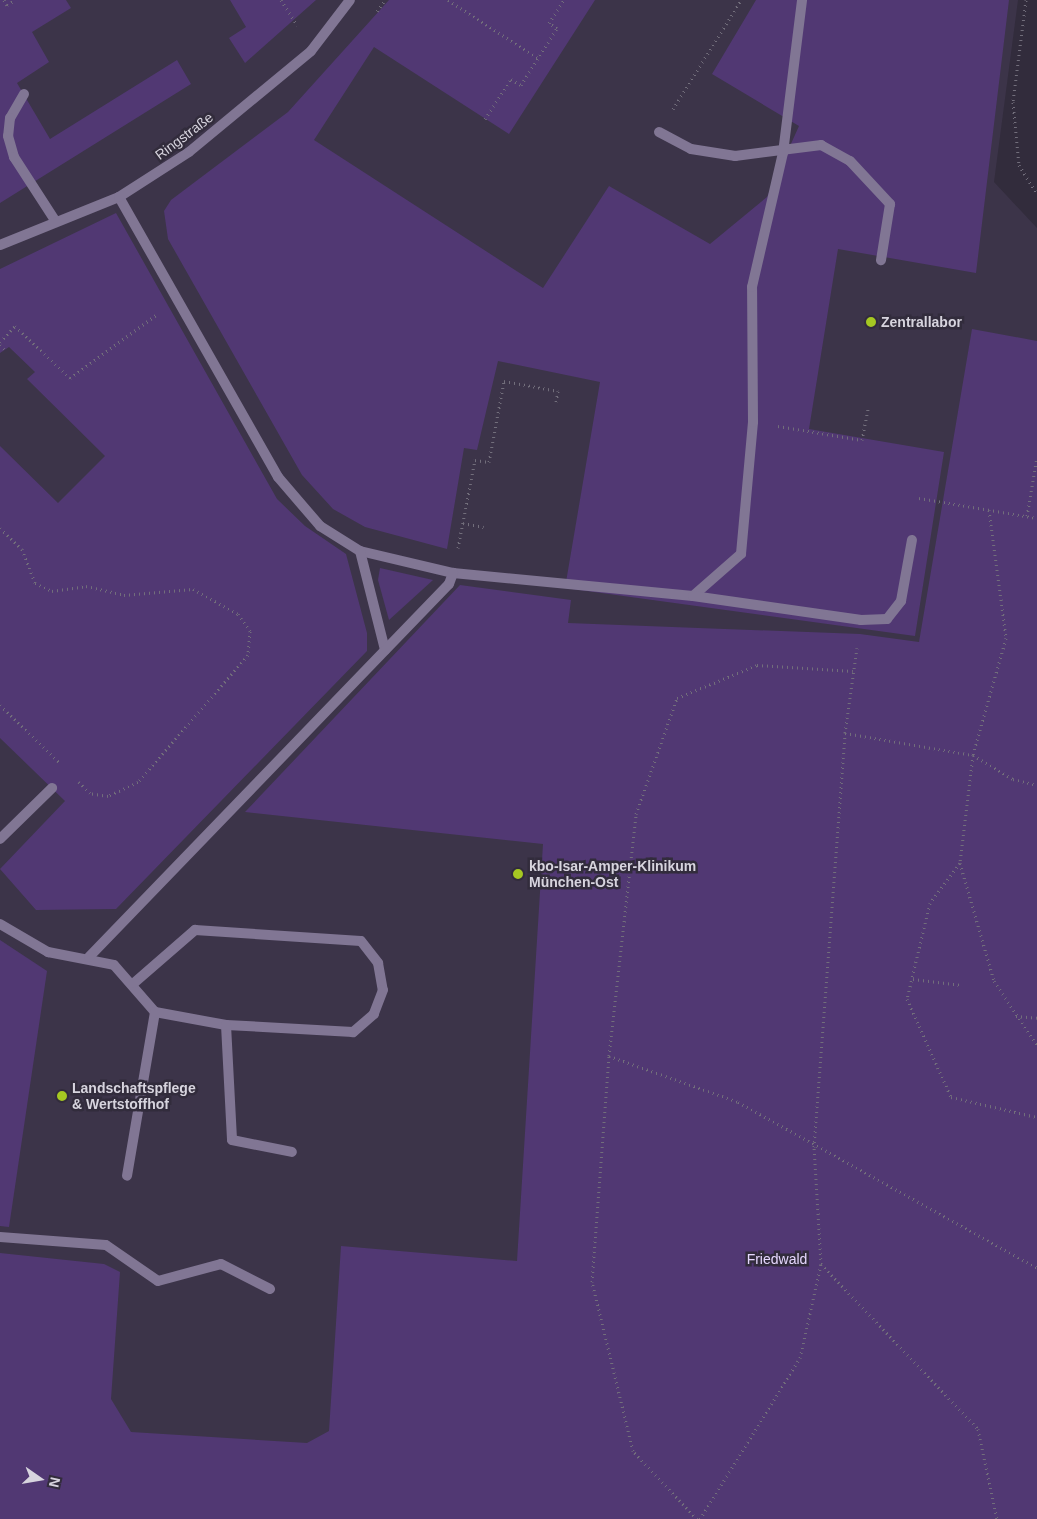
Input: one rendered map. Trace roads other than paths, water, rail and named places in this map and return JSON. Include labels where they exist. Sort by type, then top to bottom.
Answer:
[{"type":"lane","name":"Ringstraße","points":[[0,245],[119,197],[189,152],[311,51],[350,0]]},
{"type":"lane","points":[[693,596],[741,554],[753,422],[752,287],[783,153],[802,0]]},
{"type":"lane","points":[[24,94],[10,118],[8,136],[14,156],[56,222]]},
{"type":"lane","points":[[659,132],[691,148],[735,156],[783,153],[820,145],[850,160],[890,204],[881,260]]},
{"type":"lane","points":[[119,197],[278,477],[320,526],[360,551],[454,573],[693,596],[861,620],[886,618],[901,600],[912,540]]},
{"type":"lane","points":[[360,551],[385,650]]},
{"type":"lane","points":[[89,957],[449,584],[454,573]]},
{"type":"lane","points":[[0,839],[52,788]]},
{"type":"lane","points":[[0,924],[48,952],[89,957],[114,966],[134,983],[155,1012],[226,1025],[353,1032],[374,1014],[383,990],[378,963],[361,941],[195,930],[134,983]]},
{"type":"lane","points":[[127,1176],[155,1012]]},
{"type":"lane","points":[[226,1025],[232,1140],[292,1152]]},
{"type":"lane","points":[[0,1237],[106,1245],[158,1281],[221,1264],[270,1290]]},
{"type":"place","name":"Zentrallabor","points":[[871,322]]},
{"type":"place","name":"kbo-Isar-Amper-Klinikum München-Ost","points":[[518,874]]},
{"type":"place","name":"Landschaftspflege & Wertstoffhof","points":[[62,1096]]},
{"type":"park label","name":"Friedwald","points":[[777,1259]]}]
